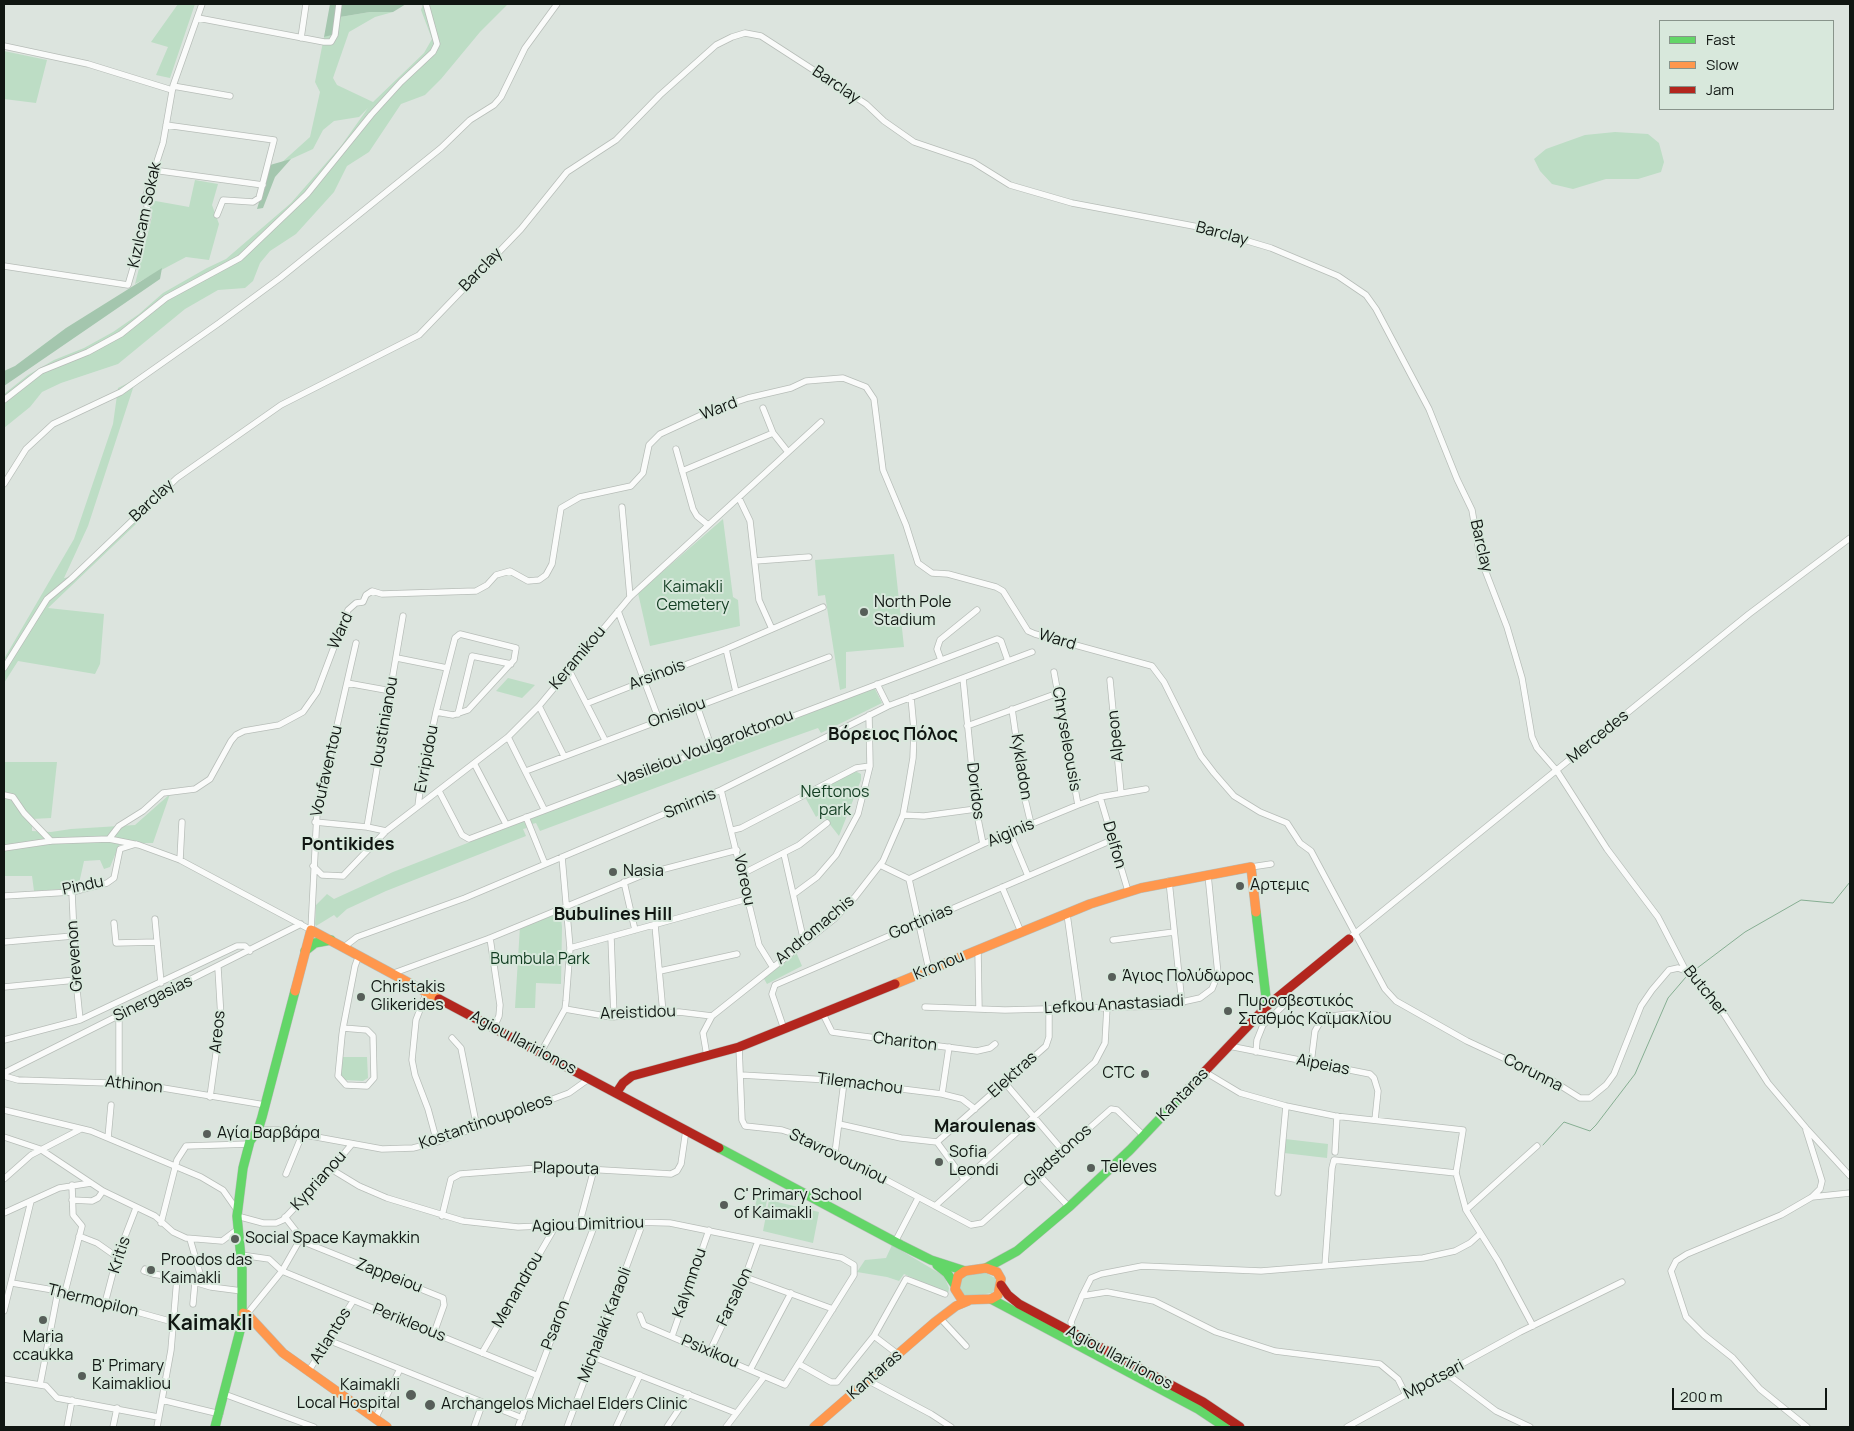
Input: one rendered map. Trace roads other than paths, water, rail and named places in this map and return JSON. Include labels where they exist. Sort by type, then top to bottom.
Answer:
[{"type":"street","name":"Kızılcam Sokak","points":[[4,266],[128,285],[148,217],[146,195],[162,143],[172,88],[202,4]]},
{"type":"street","points":[[301,38],[306,4]]},
{"type":"street","points":[[198,18],[331,42],[335,35],[339,4]]},
{"type":"street","points":[[4,400],[41,371],[88,352],[121,334],[166,298],[240,258],[307,194],[371,115],[401,82],[433,52],[437,44],[426,4]]},
{"type":"street","points":[[4,484],[26,449],[53,424],[121,392],[219,323],[280,278],[442,148],[470,120],[494,105],[502,97],[525,48],[557,4]]},
{"type":"street","name":"Barclay","points":[[4,668],[47,599],[72,579],[177,478],[281,405],[419,335],[521,229],[567,172],[616,140],[660,96],[716,45],[745,33],[769,40],[866,104],[884,121],[914,142],[973,162],[1010,185],[1072,202],[1204,228],[1271,248],[1338,276],[1366,295],[1376,309],[1429,409],[1457,480],[1472,510],[1480,557],[1507,627],[1522,678],[1532,737],[1537,748],[1557,771]]},
{"type":"street","points":[[4,46],[88,64],[172,88],[230,96]]},
{"type":"street","points":[[166,125],[271,138],[274,143],[259,198],[255,201],[222,200],[217,215]]},
{"type":"street","points":[[153,170],[262,185]]},
{"type":"street","name":"Ward","points":[[109,839],[119,826],[143,812],[163,793],[195,789],[210,779],[236,735],[244,731],[279,724],[303,712],[317,692],[348,610],[356,604],[363,602],[366,595],[372,591],[382,594],[476,591],[487,585],[496,576],[510,571],[528,581],[539,580],[546,575],[552,564],[561,508],[580,497],[631,486],[638,481],[643,473],[649,445],[660,434],[712,410],[748,398],[792,388],[806,381],[843,378],[866,387],[874,399],[882,470],[906,525],[918,563],[932,573],[948,574],[996,587],[1003,591],[1028,631],[1152,666],[1164,682],[1201,756],[1234,796],[1260,812],[1287,823],[1300,842],[1311,851],[1352,936]]},
{"type":"street","points":[[763,408],[773,433],[788,452]]},
{"type":"street","name":"Keramikou","points":[[312,884],[325,876],[343,876],[386,831],[475,765],[508,737],[539,706],[630,597],[821,422]]},
{"type":"street","points":[[682,471],[773,433]]},
{"type":"street","points":[[676,449],[693,509],[697,516],[708,525]]},
{"type":"street","points":[[739,498],[749,516],[759,600],[772,629]]},
{"type":"street","points":[[622,507],[630,597]]},
{"type":"street","name":"Mercedes","points":[[1352,936],[1749,614],[1850,538]]},
{"type":"street","points":[[755,561],[808,557]]},
{"type":"street","name":"Arsinois","points":[[588,703],[726,649],[823,607]]},
{"type":"street","points":[[941,660],[937,649],[940,640],[977,610]]},
{"type":"street","points":[[618,611],[659,720]]},
{"type":"street","name":"Ioustinianou","points":[[366,826],[397,658],[402,616]]},
{"type":"street","name":"Evripidou","points":[[418,806],[436,712],[455,638],[458,635],[514,646],[516,653],[511,664],[470,708],[458,714],[449,715],[436,712]]},
{"type":"street","name":"Vasileiou Voulgaroktonou","points":[[439,791],[465,838],[471,839],[544,809],[999,639],[1008,661]]},
{"type":"street","name":"Voufaventou","points":[[311,930],[315,822],[356,643]]},
{"type":"street","points":[[726,649],[736,692]]},
{"type":"street","name":"Smirnis","points":[[344,947],[357,937],[465,898],[721,790],[888,706],[1032,652]]},
{"type":"street","name":"Evripidou","points":[[458,714],[472,656],[511,664]]},
{"type":"street","name":"Onisilou","points":[[526,771],[829,657]]},
{"type":"street","points":[[397,658],[447,668]]},
{"type":"street","points":[[569,670],[588,703],[605,740]]},
{"type":"street","name":"Chryseleousis","points":[[1054,672],[1078,805]]},
{"type":"street","name":"Doridos","points":[[963,678],[976,809],[983,844]]},
{"type":"street","name":"Alpeon","points":[[1110,680],[1121,793]]},
{"type":"street","points":[[347,683],[391,691]]},
{"type":"street","points":[[877,684],[888,706]]},
{"type":"street","points":[[967,726],[1058,693]]},
{"type":"street","name":"Andromachis","points":[[712,1016],[846,908],[880,866],[903,815],[913,758],[914,730],[911,697]]},
{"type":"street","points":[[539,706],[564,756]]},
{"type":"street","points":[[697,706],[711,746]]},
{"type":"street","name":"Kykladon","points":[[1012,709],[1025,799],[1031,824]]},
{"type":"street","points":[[794,894],[817,877],[846,839],[860,806],[870,766],[869,715]]},
{"type":"street","points":[[508,737],[544,809]]},
{"type":"street","points":[[475,765],[506,824]]},
{"type":"street","points":[[733,830],[741,828],[856,768],[870,766]]},
{"type":"street","name":"Butcher","points":[[1557,771],[1607,849],[1658,917],[1686,972],[1722,1011],[1768,1083],[1850,1176]]},
{"type":"street","name":"Aiginis","points":[[909,878],[983,844],[1078,805],[1121,793],[1146,789]]},
{"type":"street","name":"Voreou","points":[[721,790],[733,830],[747,899],[759,945],[772,966]]},
{"type":"street","points":[[4,796],[13,798],[24,813],[51,841]]},
{"type":"street","name":"Delfon","points":[[1100,798],[1128,891]]},
{"type":"street","points":[[903,815],[924,816],[976,809]]},
{"type":"street","points":[[526,817],[545,864]]},
{"type":"street","points":[[180,860],[182,822]]},
{"type":"street","points":[[315,822],[366,826],[386,831]]},
{"type":"street","points":[[742,874],[799,846],[827,823]]},
{"type":"street","points":[[1010,833],[1028,876]]},
{"type":"street","points":[[4,848],[51,841],[109,839]]},
{"type":"street","name":"Agiou Ilaririonos","points":[[109,839],[136,844],[180,860],[895,1242],[931,1260],[965,1271]]},
{"type":"street","name":"Gortinias","points":[[784,1030],[772,994],[775,985],[1112,840]]},
{"type":"street","name":"Pindu","points":[[4,896],[72,892],[111,881],[116,874],[118,851],[124,846],[136,844]]},
{"type":"street","points":[[394,973],[490,938],[624,882],[673,865],[737,850]]},
{"type":"street","points":[[784,854],[804,942]]},
{"type":"street","points":[[541,1052],[565,1009],[570,948],[568,905],[562,857]]},
{"type":"street","name":"Kronou","points":[[617,1092],[623,1083],[632,1076],[739,1047],[1020,932],[1128,891],[1169,881],[1271,864]]},
{"type":"street","points":[[313,866],[320,874],[325,876]]},
{"type":"street","points":[[880,866],[909,878],[929,970]]},
{"type":"street","points":[[1251,867],[1267,1006]]},
{"type":"street","name":"Lefkou Anastasiadi","points":[[925,1007],[1049,1009],[1107,1007],[1182,1004],[1204,996],[1214,986],[1218,977],[1208,875]]},
{"type":"street","points":[[1169,881],[1182,1004]]},
{"type":"street","points":[[624,882],[635,930]]},
{"type":"street","points":[[1002,887],[1020,932]]},
{"type":"street","name":"Grevenon","points":[[72,892],[73,936],[80,1020]]},
{"type":"street","points":[[570,948],[747,899]]},
{"type":"street","points":[[1066,914],[1080,1007]]},
{"type":"street","points":[[156,919],[161,983]]},
{"type":"street","points":[[114,923],[116,943],[157,942]]},
{"type":"street","name":"Sinergasias","points":[[4,1074],[102,1023],[218,968],[302,924]]},
{"type":"street","points":[[655,925],[663,1013]]},
{"type":"street","points":[[215,1427],[220,1414],[245,1313],[237,1213],[244,1168],[252,1136],[258,1130],[311,930]]},
{"type":"street","points":[[1113,940],[1174,932]]},
{"type":"street","points":[[4,942],[73,936]]},
{"type":"street","name":"Corunna","points":[[1352,936],[1385,989],[1396,1001],[1467,1041],[1535,1072],[1580,1098],[1590,1098],[1606,1085],[1614,1074],[1641,1006],[1661,978],[1669,970],[1678,968],[1686,972]]},
{"type":"street","name":"Kantaras","points":[[1001,1282],[1006,1266],[1018,1251],[1070,1207],[1144,1135],[1267,1006],[1352,936]]},
{"type":"street","points":[[611,937],[614,1017]]},
{"type":"street","points":[[490,938],[500,1005],[499,1016],[494,1027]]},
{"type":"street","points":[[305,951],[315,943],[331,940]]},
{"type":"street","points":[[4,1040],[80,1020],[98,1013],[237,946],[245,946],[250,951]]},
{"type":"street","points":[[978,950],[979,1009]]},
{"type":"street","points":[[660,971],[737,954]]},
{"type":"street","points":[[343,1028],[367,1030],[373,1036],[374,1078],[367,1086],[348,1085],[339,1078],[343,1028],[359,955]]},
{"type":"street","points":[[195,966],[202,975]]},
{"type":"street","name":"Areos","points":[[210,1096],[221,1018],[218,968]]},
{"type":"street","points":[[4,987],[76,980]]},
{"type":"street","points":[[427,991],[416,1020],[412,1060],[416,1080],[428,1109],[437,1142]]},
{"type":"street","points":[[1256,1052],[1257,1040],[1263,1025],[1284,1005]]},
{"type":"street","points":[[935,1206],[1100,1056],[1106,1038],[1107,1007]]},
{"type":"street","name":"Areistidou","points":[[565,1009],[614,1017],[693,1012],[712,1016]]},
{"type":"street","name":"Elektras","points":[[937,1142],[1005,1083],[1047,1043],[1049,1009]]},
{"type":"street","points":[[98,1013],[102,1023]]},
{"type":"street","name":"Chariton","points":[[823,1014],[832,1032],[977,1051],[990,1048],[996,1044]]},
{"type":"street","points":[[1311,1063],[1315,1031],[1323,1017],[1341,1014],[1376,1015]]},
{"type":"street","points":[[119,1015],[119,1082]]},
{"type":"street","points":[[707,1056],[703,1033],[712,1016]]},
{"type":"street","points":[[452,1038],[461,1048],[477,1128]]},
{"type":"street","name":"Aipeias","points":[[1228,1046],[1370,1074],[1374,1078],[1378,1091],[1375,1120]]},
{"type":"street","name":"Stavrovouniou","points":[[739,1047],[744,1125],[750,1128],[786,1131],[835,1153],[971,1225]]},
{"type":"street","points":[[942,1094],[949,1047]]},
{"type":"street","points":[[1205,1072],[1240,1093],[1286,1106],[1337,1116],[1463,1130],[1456,1173],[1466,1210],[1498,1261],[1533,1326]]},
{"type":"street","name":"Athinon","points":[[4,1074],[18,1080],[119,1082],[264,1105]]},
{"type":"street","name":"Tilemachou","points":[[741,1075],[844,1082],[942,1094],[962,1099],[974,1109]]},
{"type":"street","name":"Kostantinoupoleos","points":[[258,1130],[278,1130],[394,1150],[437,1142],[477,1128],[569,1093],[590,1078]]},
{"type":"street","points":[[835,1153],[844,1082]]},
{"type":"street","points":[[1005,1083],[1063,1151]]},
{"type":"street","points":[[108,1138],[111,1105]]},
{"type":"street","points":[[1278,1193],[1286,1106]]},
{"type":"street","name":"Gladstonos","points":[[971,1225],[982,1223],[1113,1109],[1117,1110],[1144,1135]]},
{"type":"street","points":[[4,1110],[83,1129],[215,1184],[223,1190],[237,1213],[273,1224],[286,1217],[298,1232],[299,1240],[282,1271],[245,1313]]},
{"type":"street","points":[[1335,1152],[1337,1116]]},
{"type":"street","points":[[839,1124],[901,1138],[937,1142],[964,1179]]},
{"type":"street","points":[[1806,1128],[1822,1181],[1820,1189],[1812,1197],[1781,1215],[1687,1254],[1676,1261],[1671,1271],[1686,1317],[1704,1335],[1734,1358],[1760,1390],[1807,1427]]},
{"type":"street","points":[[4,1179],[40,1149],[74,1131],[83,1129]]},
{"type":"street","name":"Plapouta","points":[[442,1216],[450,1182],[458,1174],[538,1168],[594,1169],[660,1174],[675,1172],[681,1164],[686,1130]]},
{"type":"street","points":[[286,1174],[302,1134]]},
{"type":"street","points":[[4,1137],[40,1149],[103,1191],[155,1216],[161,1223],[190,1239],[222,1241],[238,1229]]},
{"type":"street","points":[[161,1223],[179,1157],[189,1144],[250,1144]]},
{"type":"street","name":"Kyprianou","points":[[286,1217],[352,1144]]},
{"type":"street","points":[[1466,1210],[1537,1146]]},
{"type":"street","points":[[1325,1265],[1334,1160],[1456,1173]]},
{"type":"street","name":"Agiou Dimitriou","points":[[331,1169],[372,1192],[442,1216],[497,1226],[555,1227],[644,1222],[670,1223],[851,1262],[854,1265],[854,1275],[833,1309]]},
{"type":"street","points":[[579,1225],[594,1169]]},
{"type":"street","points":[[1038,1174],[1070,1207]]},
{"type":"street","points":[[4,1213],[59,1188],[91,1183]]},
{"type":"street","points":[[65,1292],[82,1224],[72,1216],[72,1185]]},
{"type":"street","points":[[72,1200],[92,1201],[98,1198],[103,1191]]},
{"type":"street","points":[[1812,1197],[1850,1193]]},
{"type":"street","points":[[895,1242],[918,1198]]},
{"type":"street","points":[[4,1307],[12,1283],[31,1201]]},
{"type":"street","name":"Kritis","points":[[105,1303],[117,1257],[136,1208]]},
{"type":"street","name":"Michalaki Karaoli","points":[[567,1427],[644,1222]]},
{"type":"street","name":"Psaron","points":[[518,1427],[536,1375],[595,1224]]},
{"type":"street","name":"Menandrou","points":[[482,1353],[555,1227]]},
{"type":"street","name":"Kalymnou","points":[[672,1336],[709,1230]]},
{"type":"street","points":[[1074,1334],[1072,1322],[1091,1278],[1142,1266],[1261,1271],[1440,1256],[1470,1243],[1480,1234]]},
{"type":"street","points":[[79,1236],[97,1243],[117,1257]]},
{"type":"street","points":[[190,1239],[203,1284]]},
{"type":"street","name":"Zappeiou","points":[[299,1240],[443,1298],[444,1305],[434,1334]]},
{"type":"street","name":"Farsalon","points":[[710,1351],[745,1277],[758,1241]]},
{"type":"street","name":"Kantaras","points":[[986,1268],[1018,1251]]},
{"type":"street","name":"Perikleous","points":[[241,1255],[269,1259],[282,1271],[536,1375]]},
{"type":"street","name":"Agiou Ilaririonos","points":[[931,1260],[947,1273],[955,1288]]},
{"type":"street","points":[[986,1268],[996,1272],[1001,1282],[998,1295],[991,1299],[962,1300],[955,1288],[958,1276],[965,1271],[986,1268]]},
{"type":"street","points":[[145,1269],[144,1271],[211,1287],[242,1291]]},
{"type":"street","points":[[745,1277],[833,1309],[799,1364],[831,1382],[837,1382],[874,1336],[906,1279],[945,1294]]},
{"type":"street","points":[[156,1427],[162,1400],[173,1322],[177,1278]]},
{"type":"street","points":[[194,1304],[195,1282]]},
{"type":"street","name":"Agiou Ilaririonos","points":[[1001,1282],[1012,1299],[1060,1327],[1203,1402],[1240,1427]]},
{"type":"street","name":"Mpotsari","points":[[1347,1427],[1520,1332],[1622,1282]]},
{"type":"street","name":"Thermopilon","points":[[12,1283],[65,1292],[173,1322]]},
{"type":"street","name":"Kantaras","points":[[937,1320],[952,1302],[955,1288]]},
{"type":"street","points":[[40,1385],[58,1291]]},
{"type":"street","points":[[1082,1296],[1107,1292],[1154,1301],[1216,1332],[1275,1351],[1380,1364],[1398,1379],[1406,1395]]},
{"type":"street","points":[[750,1370],[791,1293]]},
{"type":"street","name":"Agiou Ilaririonos","points":[[991,1299],[1198,1409],[1225,1427]]},
{"type":"street","name":"Atlantos","points":[[308,1372],[353,1301]]},
{"type":"street","name":"Kantaras","points":[[814,1427],[937,1320],[959,1304],[968,1301]]},
{"type":"street","points":[[245,1313],[284,1353],[387,1427]]},
{"type":"street","name":"Psixikou","points":[[640,1315],[644,1325],[710,1351],[785,1385],[799,1364]]},
{"type":"street","points":[[937,1320],[966,1346]]},
{"type":"street","points":[[1060,1327],[1072,1322]]},
{"type":"street","points":[[874,1336],[899,1355]]},
{"type":"street","points":[[328,1340],[522,1418]]},
{"type":"street","points":[[593,1357],[736,1413]]},
{"type":"street","points":[[375,1419],[400,1369]]},
{"type":"street","points":[[616,1427],[640,1375]]},
{"type":"street","points":[[1442,1376],[1451,1377],[1496,1411],[1530,1427]]},
{"type":"street","points":[[726,1427],[764,1377]]},
{"type":"street","points":[[4,1379],[40,1385],[48,1388],[54,1396],[158,1417]]},
{"type":"street","points":[[869,1381],[948,1426]]},
{"type":"street","points":[[224,1394],[302,1425],[314,1427]]},
{"type":"street","points":[[667,1427],[689,1394]]},
{"type":"street","points":[[68,1427],[72,1400]]},
{"type":"street","points":[[162,1400],[220,1414]]},
{"type":"street","points":[[474,1427],[483,1402]]},
{"type":"street","points":[[113,1427],[117,1408]]},
{"type":"waterway","points":[[1692,972],[1745,932],[1801,900],[1833,903],[1850,882]]},
{"type":"waterway","points":[[1543,1145],[1564,1122],[1590,1131],[1596,1125],[1635,1074],[1668,998],[1686,977]]},
{"type":"place","name":"North Pole Stadium","points":[[864,612]]},
{"type":"place","name":"Nasia","points":[[613,872]]},
{"type":"place","name":"Αρτεμις","points":[[1240,886]]},
{"type":"place","name":"Άγιος Πολύδωρος","points":[[1112,977]]},
{"type":"place","name":"Christakis Glikerides","points":[[361,997]]},
{"type":"place","name":"Πυροσβεστικός Σταθμός Καϊμακλίου","points":[[1228,1011]]},
{"type":"place","name":"CTC","points":[[1145,1074]]},
{"type":"place","name":"Αγία Βαρβάρα","points":[[207,1134]]},
{"type":"place","name":"Sofia Leondi","points":[[939,1162]]},
{"type":"place","name":"Televes","points":[[1091,1168]]},
{"type":"place","name":"C' Primary School of Kaimakli","points":[[724,1205]]},
{"type":"place","name":"Social Space Kaymakkin","points":[[235,1239]]},
{"type":"place","name":"Proodos das Kaimakli","points":[[151,1270]]},
{"type":"place","name":"Maria ccaukka","points":[[43,1320]]},
{"type":"place","name":"B' Primary Kaimakliou","points":[[82,1376]]},
{"type":"place","name":"Kaimakli Local Hospital","points":[[411,1395]]},
{"type":"place","name":"Archangelos Michael Elders Clinic","points":[[430,1405]]},
{"type":"district","name":"Βόρειος Πόλος","points":[[893,735]]},
{"type":"district","name":"Pontikides","points":[[348,845]]},
{"type":"district","name":"Bubulines Hill","points":[[613,915]]},
{"type":"district","name":"Maroulenas","points":[[985,1127]]},
{"type":"district","name":"Kaimakli","points":[[210,1324]]},
{"type":"park label","name":"Kaimakli Cemetery","points":[[693,597]]},
{"type":"park label","name":"Neftonos park","points":[[835,802]]},
{"type":"park label","name":"Bumbula Park","points":[[540,960]]}]
